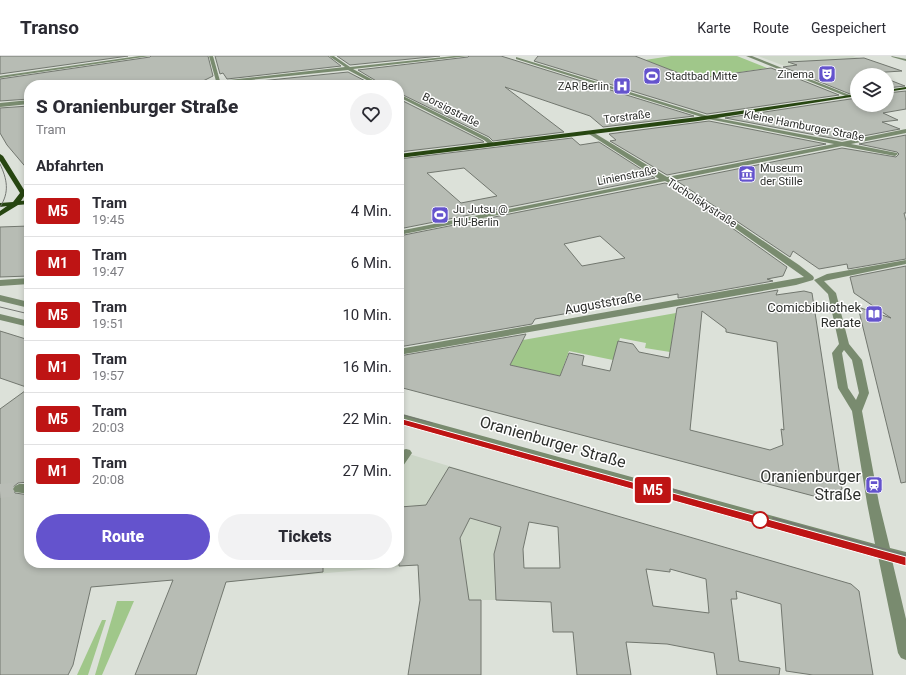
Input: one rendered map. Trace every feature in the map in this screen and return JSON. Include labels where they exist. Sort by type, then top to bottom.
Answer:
[{"type":"main road","points":[[894,90],[906,88]]},
{"type":"main road","name":"Torstraße","points":[[404,155],[710,118],[850,96]]},
{"type":"main road","points":[[0,156],[23,193],[15,204],[0,214]]},
{"type":"main road","points":[[0,205],[24,203]]},
{"type":"street","points":[[0,77],[148,56]]},
{"type":"street","points":[[211,56],[217,80]]},
{"type":"street","points":[[332,56],[348,68],[371,80]]},
{"type":"street","points":[[250,80],[466,56]]},
{"type":"street","points":[[748,56],[850,96]]},
{"type":"street","points":[[893,56],[906,60]]},
{"type":"street","name":"Kleine Hamburger Straße","points":[[529,57],[519,58],[710,118],[894,154]]},
{"type":"street","name":"Borsigstraße","points":[[404,98],[486,139],[492,145]]},
{"type":"street","points":[[0,105],[24,103]]},
{"type":"street","name":"Linienstraße","points":[[404,232],[906,132]]},
{"type":"street","name":"Tucholskystraße","points":[[591,133],[657,175],[676,184],[829,290],[834,297],[844,344],[856,360],[864,393],[857,411]]},
{"type":"street","name":"Auguststraße","points":[[404,351],[789,284],[906,262]]},
{"type":"street","points":[[0,282],[24,281]]},
{"type":"street","points":[[0,298],[24,304]]},
{"type":"street","points":[[0,317],[24,323]]},
{"type":"street","name":"Tucholskystraße","points":[[844,344],[837,353],[843,388],[857,411],[873,503],[906,653]]},
{"type":"street","name":"Oranienburger Straße","points":[[404,418],[906,558]]},
{"type":"shaded area","points":[[758,56],[853,56],[881,65],[850,68],[806,74]]},
{"type":"shaded area","points":[[404,453],[515,486],[494,554],[496,600],[469,600],[418,565],[404,566]]},
{"type":"shaded area","points":[[136,568],[384,568],[226,582],[223,592],[169,591],[172,580]]},
{"type":"green space","points":[[671,56],[737,56],[767,68],[694,79],[645,60]]},
{"type":"green space","points":[[676,313],[670,352],[645,348],[646,343],[620,338],[613,360],[569,351],[560,376],[510,365],[523,340]]},
{"type":"green space","points":[[117,601],[134,601],[102,675],[95,675]]},
{"type":"green space","points":[[102,620],[106,620],[88,675],[77,675]]},
{"type":"building","points":[[0,56],[128,56],[0,74]]},
{"type":"building","points":[[208,56],[213,76],[205,80],[24,80],[24,99],[0,101],[0,79],[150,57]]},
{"type":"building","points":[[215,56],[328,56],[341,66],[227,79],[223,73],[220,74]]},
{"type":"building","points":[[337,56],[440,56],[350,65]]},
{"type":"building","points":[[501,56],[694,116],[603,127],[590,116],[505,87],[564,132],[493,141],[489,137],[404,95],[404,80],[375,80],[358,70],[468,57]]},
{"type":"building","points":[[538,56],[635,56],[694,79],[771,68],[839,95],[707,114],[534,61]]},
{"type":"building","points":[[864,58],[893,68],[850,68],[850,94],[783,67],[797,65],[788,62]]},
{"type":"building","points":[[894,68],[902,71],[894,72]]},
{"type":"building","points":[[348,72],[363,80],[270,80]]},
{"type":"building","points":[[894,82],[905,86],[894,87]]},
{"type":"building","points":[[906,91],[906,109],[894,111],[894,92]]},
{"type":"building","points":[[850,99],[850,112],[889,112],[883,113],[898,120],[882,122],[900,129],[842,140],[725,118]]},
{"type":"building","points":[[404,102],[483,141],[484,142],[404,151]]},
{"type":"building","points":[[24,106],[24,165],[7,145],[0,133],[0,108]]},
{"type":"building","points":[[709,121],[826,144],[667,175],[610,141],[616,140],[609,134]]},
{"type":"building","points":[[906,135],[906,213],[904,213],[906,221],[906,259],[848,269],[847,264],[819,269],[793,251],[790,257],[677,181],[842,148],[896,157],[899,154],[897,152],[859,144]]},
{"type":"building","points":[[572,138],[580,145],[599,142],[655,178],[404,228],[404,158]],"holes":[[[464,168],[497,196],[461,203],[427,173]]]},
{"type":"building","points":[[665,183],[673,186],[787,267],[783,276],[767,279],[773,281],[678,298],[678,294],[535,319],[532,324],[404,346],[404,235]],"holes":[[[600,236],[625,258],[582,266],[564,244]]]},
{"type":"building","points":[[24,226],[24,276],[0,277],[0,227]]},
{"type":"building","points":[[906,266],[906,482],[901,483],[858,307],[891,318],[854,293],[850,277]]},
{"type":"building","points":[[778,290],[776,295],[804,291],[812,293],[842,489],[825,499],[404,388],[404,355],[526,334],[510,365],[560,376],[569,353],[584,356],[582,365],[610,371],[618,341],[633,344],[639,352],[669,358],[677,308]],"holes":[[[702,311],[726,329],[726,332],[777,342],[784,430],[781,429],[783,445],[770,450],[690,430]]]},
{"type":"building","points":[[0,331],[24,338],[24,386],[0,378]]},
{"type":"building","points":[[24,392],[24,482],[18,483],[12,488],[15,493],[24,494],[24,568],[323,568],[323,572],[226,582],[196,675],[135,675],[173,580],[91,587],[73,665],[68,675],[0,675],[0,409]]},
{"type":"building","points":[[449,467],[851,584],[859,591],[873,675],[813,675],[786,671],[781,604],[736,591],[737,599],[731,599],[739,661],[780,668],[779,675],[717,675],[714,653],[667,644],[626,642],[631,675],[577,675],[573,632],[553,632],[551,602],[496,600],[494,554],[501,527],[470,518],[460,538],[469,600],[481,600],[481,675],[408,675],[420,600],[418,565],[404,566],[404,507],[426,505]],"holes":[[[529,522],[558,527],[560,568],[524,568],[523,549]],[[646,569],[670,572],[670,569],[706,579],[709,613],[653,606]]]},
{"type":"tunnel","points":[[0,491],[19,489]]},
{"type":"tram line","points":[[0,164],[6,180],[5,196],[0,207]]},
{"type":"tram line","points":[[0,307],[24,313]]},
{"type":"tram line","points":[[404,415],[432,423]]},
{"type":"tram line","points":[[404,422],[611,479]]},
{"type":"tram line","name":"M5","points":[[404,422],[593,473],[906,561]]},
{"type":"tram line","points":[[607,478],[906,561]]},
{"type":"tram line","points":[[658,485],[688,494]]},
{"type":"tram line","points":[[773,518],[906,555]]},
{"type":"place","name":"Zinema","points":[[827,74]]},
{"type":"place","name":"Stadtbad Mitte","points":[[652,76]]},
{"type":"place","name":"ZAR Berlin","points":[[622,86]]},
{"type":"place","name":"Museum der Stille","points":[[747,174]]},
{"type":"place","name":"Ju Jutsu @ HU-Berlin","points":[[440,215]]},
{"type":"place","name":"Comicbibliothek Renate","points":[[874,314]]},
{"type":"place","name":"Oranienburger Straße","points":[[874,485]]}]
